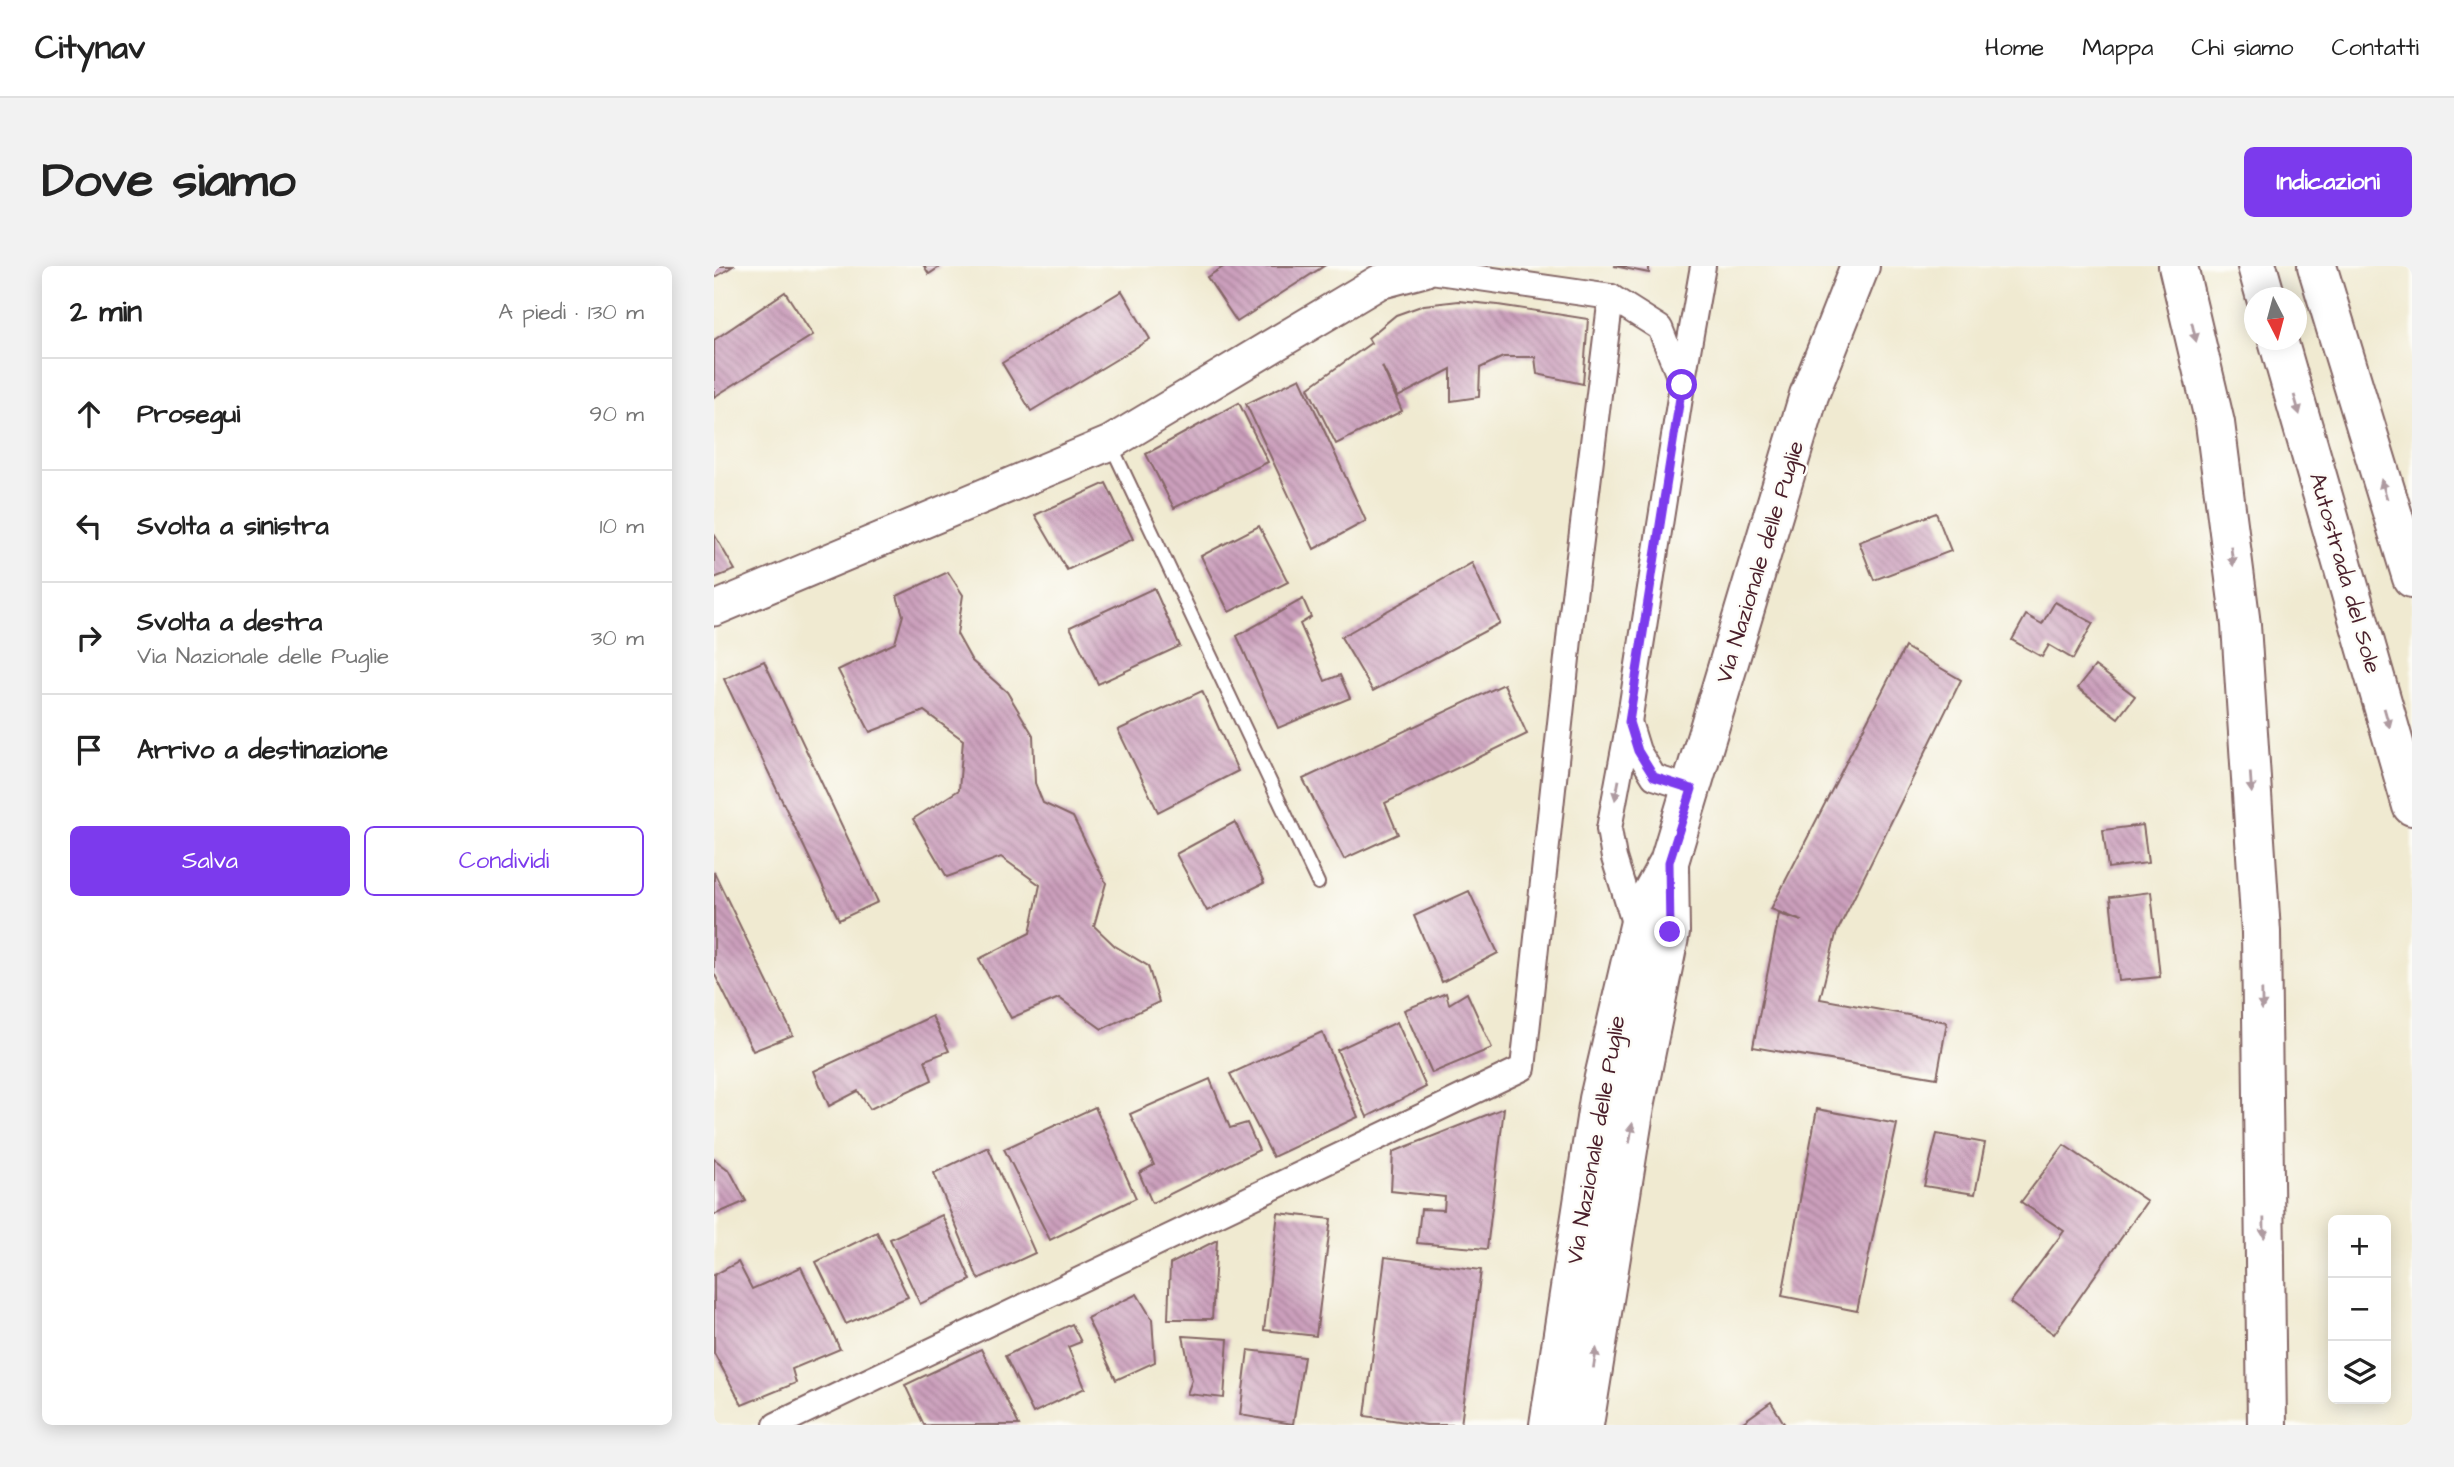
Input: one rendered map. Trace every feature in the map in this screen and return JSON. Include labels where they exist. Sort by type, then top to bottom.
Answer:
[{"type":"main road","name":"Via Nazionale delle Puglie","points":[[1549,1425],[1599,1099],[1643,909],[1669,862],[1809,395],[1860,266]]},
{"type":"main road","points":[[2178,266],[2215,423],[2241,625],[2261,932],[2267,1425]]},
{"type":"main road","points":[[2258,266],[2263,287]]},
{"type":"main road","points":[[2316,266],[2411,572]]},
{"type":"main road","name":"Autostrada del Sole","points":[[2281,350],[2412,806]]},
{"type":"main road","name":"Via Nazionale delle Puglie","points":[[1584,1425],[1635,1106],[1670,932],[1669,862]]},
{"type":"street","points":[[1637,933],[1614,858],[1609,829],[1629,722],[1703,266]]},
{"type":"street","points":[[714,609],[1110,443],[1405,271],[1611,297],[1660,328],[1682,385]]},
{"type":"street","points":[[776,1425],[1523,1069],[1571,621],[1611,297]]},
{"type":"street","points":[[1629,722],[1638,751],[1654,777],[1692,789]]},
{"type":"lane","points":[[1110,443],[1318,883]]},
{"type":"building","points":[[714,266],[733,266],[714,278]]},
{"type":"building","points":[[924,266],[941,266],[929,274]]},
{"type":"building","points":[[1225,266],[1324,266],[1237,322],[1207,277]]},
{"type":"building","points":[[1614,266],[1649,266],[1649,273]]},
{"type":"building","points":[[1122,291],[1150,339],[1031,411],[1002,363]]},
{"type":"building","points":[[785,292],[813,335],[714,397],[714,340]]},
{"type":"building","points":[[1459,301],[1588,319],[1583,384],[1537,374],[1535,357],[1503,357],[1480,368],[1479,397],[1451,401],[1451,369],[1398,397],[1382,366],[1402,411],[1336,444],[1308,388],[1371,343],[1368,338],[1396,315],[1424,305]]},
{"type":"building","points":[[1300,378],[1366,521],[1314,549],[1246,404]]},
{"type":"building","points":[[1239,403],[1268,462],[1174,508],[1146,454]]},
{"type":"building","points":[[1106,483],[1133,539],[1067,570],[1035,515]]},
{"type":"building","points":[[1936,513],[1951,551],[1874,580],[1859,542]]},
{"type":"building","points":[[1259,526],[1288,582],[1229,612],[1201,556]]},
{"type":"building","points":[[714,534],[735,570],[714,578]]},
{"type":"building","points":[[1472,563],[1500,623],[1373,691],[1341,637]]},
{"type":"building","points":[[948,572],[963,595],[957,634],[972,661],[1007,692],[1033,735],[1035,783],[1043,803],[1073,817],[1106,883],[1094,926],[1115,946],[1148,966],[1159,1002],[1102,1029],[1059,998],[1011,1018],[979,959],[1030,933],[1040,885],[1001,857],[947,877],[913,819],[959,790],[963,740],[924,711],[870,732],[838,670],[895,643],[903,615],[897,596]]},
{"type":"building","points":[[1154,588],[1180,646],[1098,684],[1070,627]]},
{"type":"building","points":[[1303,599],[1311,617],[1300,624],[1325,681],[1340,675],[1350,698],[1278,728],[1237,636]]},
{"type":"building","points":[[2055,602],[2093,623],[2073,659],[2049,645],[2042,657],[2012,640],[2026,615],[2042,624]]},
{"type":"building","points":[[1905,647],[1961,680],[1836,934],[1820,999],[1947,1022],[1937,1078],[1753,1047],[1779,914],[1802,921],[1771,909]]},
{"type":"building","points":[[764,661],[878,902],[839,920],[724,679]]},
{"type":"building","points":[[2095,666],[2135,696],[2118,718],[2078,688]]},
{"type":"building","points":[[1504,684],[1527,734],[1385,803],[1398,834],[1344,859],[1303,779]]},
{"type":"building","points":[[1202,691],[1238,771],[1158,812],[1118,730]]},
{"type":"building","points":[[1235,822],[1264,883],[1207,911],[1176,854]]},
{"type":"building","points":[[2143,825],[2148,863],[2108,868],[2103,830]]},
{"type":"building","points":[[714,872],[793,1035],[753,1051],[714,973]]},
{"type":"building","points":[[1469,891],[1498,953],[1442,982],[1414,916]]},
{"type":"building","points":[[2151,892],[2160,977],[2119,981],[2110,897]]},
{"type":"building","points":[[1446,993],[1449,1004],[1467,993],[1492,1048],[1432,1073],[1404,1010]]},
{"type":"building","points":[[932,1016],[949,1051],[925,1060],[932,1080],[870,1109],[858,1091],[829,1106],[814,1071]]},
{"type":"building","points":[[1397,1022],[1426,1087],[1367,1117],[1337,1050]]},
{"type":"building","points":[[1322,1032],[1358,1117],[1273,1157],[1230,1074]]},
{"type":"building","points":[[1210,1079],[1230,1128],[1247,1123],[1259,1150],[1152,1203],[1139,1173],[1154,1165],[1130,1114]]},
{"type":"building","points":[[1095,1107],[1136,1198],[1050,1240],[1004,1149]]},
{"type":"building","points":[[1504,1108],[1487,1249],[1417,1243],[1421,1209],[1444,1210],[1445,1197],[1391,1191],[1393,1152]]},
{"type":"building","points":[[1817,1109],[1897,1124],[1857,1311],[1782,1296]]},
{"type":"building","points":[[1937,1134],[1985,1143],[1975,1194],[1924,1186]]},
{"type":"building","points":[[2064,1145],[2147,1201],[2054,1334],[2010,1303],[2064,1231],[2021,1202]]},
{"type":"building","points":[[988,1147],[1035,1253],[978,1279],[934,1173]]},
{"type":"building","points":[[714,1159],[730,1171],[746,1201],[714,1215]]},
{"type":"building","points":[[1278,1213],[1331,1219],[1316,1336],[1264,1330]]},
{"type":"building","points":[[942,1215],[971,1280],[920,1304],[890,1239]]},
{"type":"building","points":[[877,1232],[908,1297],[846,1324],[816,1262]]},
{"type":"building","points":[[1217,1240],[1212,1319],[1168,1319],[1170,1264]]},
{"type":"building","points":[[1385,1257],[1481,1270],[1461,1425],[1426,1425],[1365,1416]]},
{"type":"building","points":[[738,1262],[752,1289],[801,1267],[840,1349],[792,1369],[796,1383],[742,1405],[714,1353],[714,1275]]},
{"type":"building","points":[[1137,1294],[1152,1319],[1155,1362],[1116,1380],[1087,1318]]},
{"type":"building","points":[[1072,1324],[1081,1342],[1068,1347],[1085,1388],[1033,1413],[1005,1356]]},
{"type":"building","points":[[1183,1336],[1228,1339],[1224,1398],[1187,1394],[1192,1380]]},
{"type":"building","points":[[981,1349],[1019,1425],[924,1425],[905,1385]]},
{"type":"building","points":[[1248,1350],[1304,1357],[1293,1424],[1240,1415]]},
{"type":"building","points":[[1771,1402],[1785,1425],[1739,1425]]},
{"type":"route","points":[[1670,932],[1669,862],[1692,789],[1654,777],[1638,751],[1629,722],[1682,385]]}]
